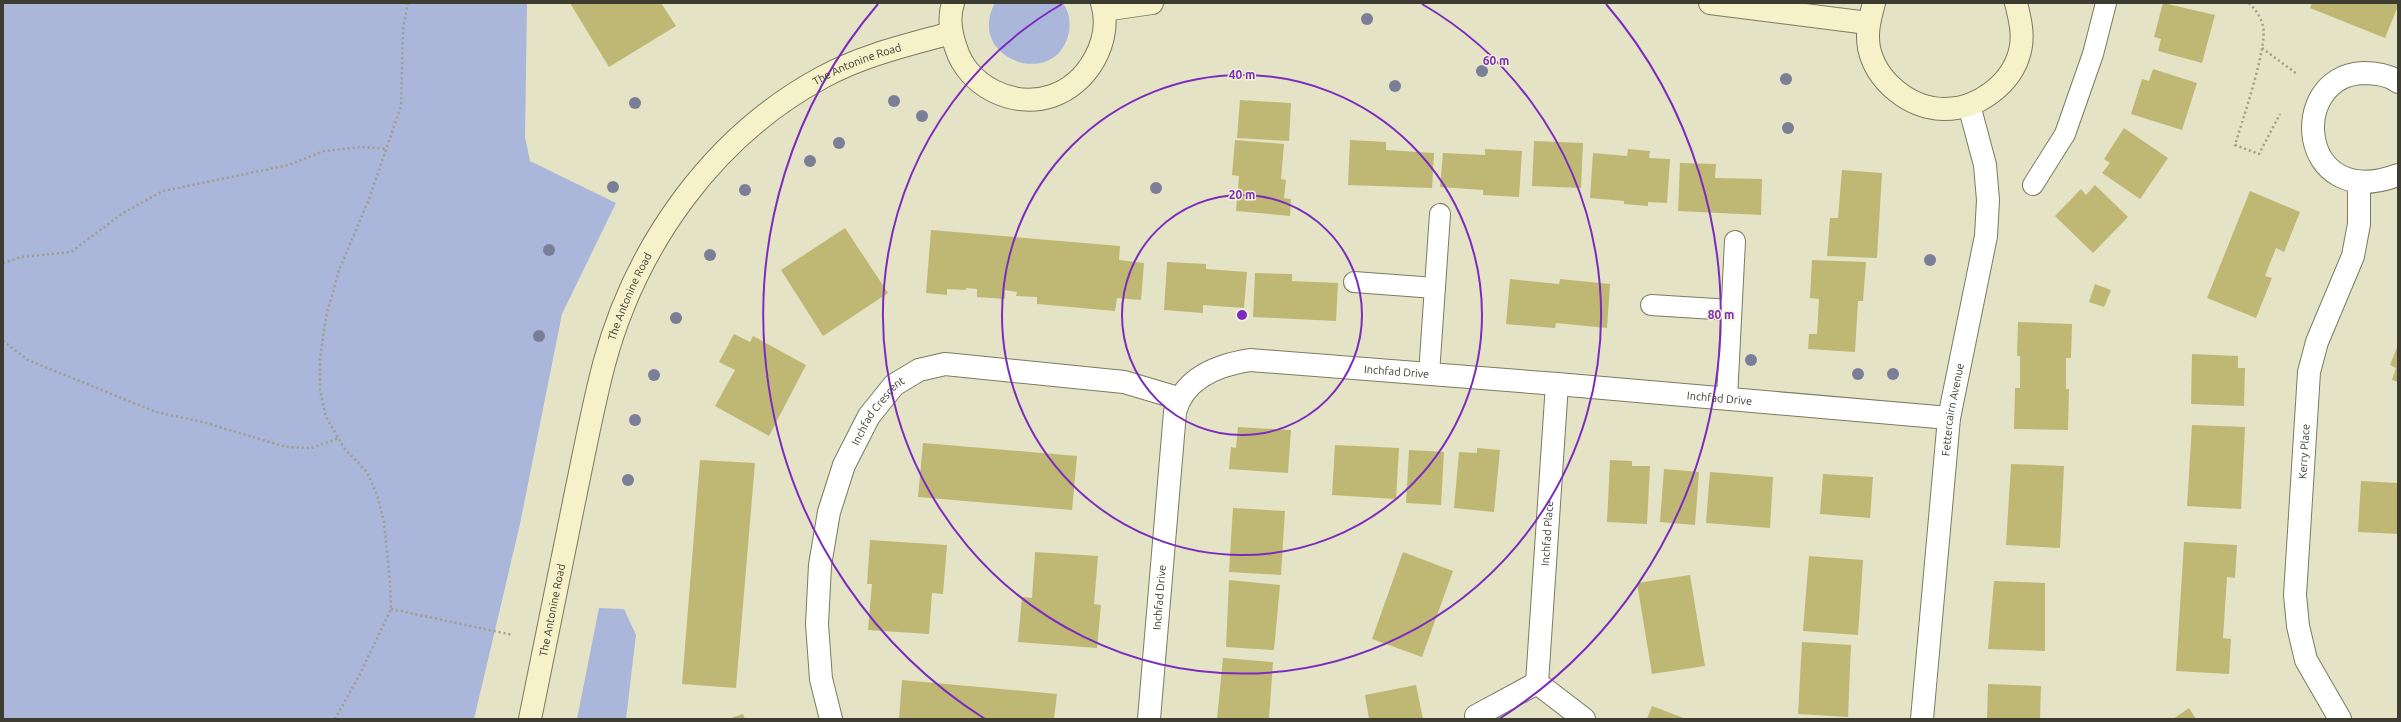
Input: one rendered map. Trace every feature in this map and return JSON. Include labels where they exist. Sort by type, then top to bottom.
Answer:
[{"type":"street","points":[[953,3],[951,33],[959,58],[975,79],[999,94],[1025,99],[1052,96],[1076,83],[1094,63],[1104,37],[1103,6],[1152,3]]},
{"type":"street","points":[[1710,3],[1871,13],[1869,48],[1879,72],[1896,91],[1918,104],[1944,109],[1969,105],[1992,93],[2010,74],[2020,51],[2022,25],[2016,3]]},
{"type":"street","name":"The Antonine Road","points":[[530,719],[604,363],[630,291],[667,220],[713,161],[767,113],[823,77],[878,53],[951,33]]},
{"type":"street","points":[[2398,82],[2376,73],[2356,73],[2338,81],[2319,103],[2312,130],[2315,148],[2323,163],[2336,175],[2359,182],[2382,181],[2398,175]]},
{"type":"street","name":"Fettercairn Avenue","points":[[1922,719],[1949,418],[1986,236],[1988,200],[1986,166],[1969,105]]},
{"type":"street","name":"Kerry Place","points":[[2340,719],[2306,660],[2298,626],[2295,595],[2309,372],[2317,342],[2353,256],[2359,224],[2359,182]]},
{"type":"street","name":"Inchfad Drive","points":[[1149,719],[1175,412],[1178,398],[1193,382],[1213,369],[1231,363],[1250,360],[1727,398],[1949,418]]},
{"type":"street","name":"Inchfad Crescent","points":[[831,719],[821,679],[816,624],[820,565],[828,512],[844,465],[869,416],[894,385],[919,370],[945,364],[1124,382],[1178,398]]},
{"type":"street","name":"Inchfad Place","points":[[1537,683],[1557,384]]},
{"type":"street","points":[[1476,716],[1537,683],[1584,719]]},
{"type":"lane","points":[[2033,186],[2065,134],[2093,54],[2106,3]]},
{"type":"lane","points":[[1429,374],[1440,214]]},
{"type":"lane","points":[[1727,398],[1735,241]]},
{"type":"lane","points":[[1354,282],[1435,288]]},
{"type":"lane","points":[[1651,305],[1731,310]]},
{"type":"path","points":[[335,719],[360,674],[390,609],[384,522],[377,495],[367,472],[344,448],[326,417],[320,390],[320,358],[326,317],[339,270],[388,149],[401,106],[403,29],[408,3]]},
{"type":"path","points":[[2248,3],[2254,9],[2264,27],[2262,48],[2235,146],[2259,154],[2285,104],[2319,103]]},
{"type":"path","points":[[2262,48],[2319,103]]},
{"type":"path","points":[[3,263],[21,257],[71,252],[123,213],[163,192],[289,166],[324,152],[362,148],[388,149]]},
{"type":"path","points":[[3,341],[28,360],[156,412],[203,422],[286,447],[311,448],[339,438]]},
{"type":"path","points":[[390,609],[545,641]]},
{"type":"shaded area","points":[[3,3],[527,3],[525,137],[530,161],[616,203],[562,314],[520,524],[474,719],[3,719]]},
{"type":"shaded area","points":[[995,3],[1063,3],[1069,19],[1069,27],[1068,36],[1059,52],[1046,61],[1030,64],[1015,60],[1001,52],[992,39],[989,22]]},
{"type":"shaded area","points":[[599,608],[624,609],[636,635],[626,719],[577,719]]},
{"type":"building","points":[[570,3],[661,3],[676,26],[609,67]]},
{"type":"building","points":[[2163,3],[2215,15],[2202,63],[2158,51],[2161,39],[2154,37]]},
{"type":"building","points":[[2312,3],[2398,3],[2398,6],[2385,38],[2310,8]]},
{"type":"building","points":[[2153,69],[2197,83],[2182,130],[2131,114],[2142,79],[2149,81]]},
{"type":"building","points":[[1240,100],[1291,103],[1289,141],[1237,138]]},
{"type":"building","points":[[2124,128],[2168,158],[2140,199],[2102,173],[2110,163],[2104,159]]},
{"type":"building","points":[[1235,140],[1284,144],[1281,179],[1286,180],[1284,198],[1291,199],[1290,216],[1236,211],[1239,176],[1232,175]]},
{"type":"building","points":[[1350,140],[1386,142],[1386,150],[1434,153],[1432,188],[1348,185]]},
{"type":"building","points":[[1534,141],[1583,143],[1581,188],[1532,186]]},
{"type":"building","points":[[1485,149],[1522,151],[1519,197],[1483,195],[1483,190],[1440,187],[1443,153],[1485,155]]},
{"type":"building","points":[[1628,149],[1650,151],[1649,158],[1670,159],[1667,203],[1648,202],[1648,206],[1624,204],[1624,201],[1590,198],[1593,153],[1627,156]]},
{"type":"building","points":[[1680,163],[1716,164],[1715,178],[1762,179],[1761,215],[1678,211]]},
{"type":"building","points":[[1842,170],[1882,173],[1877,258],[1827,256],[1830,218],[1838,218]]},
{"type":"building","points":[[2095,185],[2128,217],[2093,253],[2055,216],[2081,189],[2086,195]]},
{"type":"building","points":[[2250,191],[2300,212],[2284,252],[2276,248],[2265,276],[2272,278],[2256,318],[2207,298]]},
{"type":"building","points":[[845,228],[888,293],[823,336],[781,270]]},
{"type":"building","points":[[931,230],[1120,246],[1119,260],[1144,263],[1141,300],[1117,298],[1115,311],[1037,304],[1037,297],[1016,296],[1017,292],[1005,290],[1005,299],[977,297],[977,289],[966,288],[966,290],[947,289],[947,295],[926,293]]},
{"type":"building","points":[[1812,260],[1866,262],[1863,301],[1858,301],[1855,352],[1808,349],[1809,334],[1817,334],[1819,299],[1810,298]]},
{"type":"building","points":[[1167,262],[1206,264],[1206,269],[1247,272],[1244,308],[1203,305],[1203,313],[1164,310]]},
{"type":"building","points":[[1255,273],[1292,274],[1292,281],[1338,283],[1336,321],[1253,317]]},
{"type":"building","points":[[1510,279],[1559,284],[1560,279],[1610,284],[1607,328],[1556,323],[1555,328],[1506,324]]},
{"type":"building","points":[[2095,284],[2111,290],[2104,307],[2089,302]]},
{"type":"building","points":[[2018,322],[2072,324],[2071,358],[2066,358],[2066,389],[2069,389],[2068,430],[2014,429],[2015,388],[2020,388],[2020,356],[2017,356]]},
{"type":"building","points":[[734,334],[750,342],[753,336],[806,365],[769,436],[715,406],[735,370],[719,362]]},
{"type":"building","points":[[2398,345],[2398,382],[2392,380],[2396,368],[2390,365]]},
{"type":"building","points":[[2192,354],[2238,356],[2238,368],[2245,368],[2244,406],[2191,404]]},
{"type":"building","points":[[2192,425],[2245,427],[2241,509],[2187,506]]},
{"type":"building","points":[[1238,427],[1291,430],[1288,473],[1229,469],[1231,447],[1236,448]]},
{"type":"building","points":[[923,443],[1077,456],[1072,510],[918,497]]},
{"type":"building","points":[[1335,445],[1399,448],[1396,499],[1332,495]]},
{"type":"building","points":[[1477,448],[1500,450],[1494,512],[1454,508],[1459,452],[1477,453]]},
{"type":"building","points":[[1409,450],[1444,452],[1441,505],[1406,503]]},
{"type":"building","points":[[700,460],[755,463],[736,688],[682,684]]},
{"type":"building","points":[[1610,460],[1632,461],[1632,466],[1650,466],[1647,524],[1607,522]]},
{"type":"building","points":[[2011,464],[2064,466],[2060,548],[2006,545]]},
{"type":"building","points":[[1664,469],[1699,472],[1695,525],[1660,522]]},
{"type":"building","points":[[1710,472],[1773,477],[1770,528],[1706,523]]},
{"type":"building","points":[[1823,474],[1873,477],[1870,518],[1820,514]]},
{"type":"building","points":[[2361,481],[2398,483],[2398,534],[2358,532]]},
{"type":"building","points":[[1233,508],[1285,511],[1281,575],[1229,572]]},
{"type":"building","points":[[870,540],[947,545],[943,594],[932,593],[929,634],[868,630],[872,584],[867,584]]},
{"type":"building","points":[[2184,542],[2237,545],[2235,578],[2227,577],[2223,638],[2231,639],[2229,674],[2176,671]]},
{"type":"building","points":[[1035,552],[1098,556],[1094,604],[1101,605],[1097,648],[1018,642],[1022,597],[1032,598]]},
{"type":"building","points":[[1403,552],[1453,571],[1422,657],[1372,639]]},
{"type":"building","points":[[1809,556],[1863,560],[1858,635],[1803,631]]},
{"type":"building","points":[[1690,575],[1705,666],[1652,674],[1637,583]]},
{"type":"building","points":[[1229,580],[1280,585],[1274,650],[1226,647]]},
{"type":"building","points":[[1994,581],[2045,583],[2045,651],[1988,649]]},
{"type":"building","points":[[1802,642],[1851,645],[1848,717],[1798,714]]},
{"type":"building","points":[[1223,658],[1273,662],[1269,719],[1217,719]]},
{"type":"building","points":[[902,680],[1057,694],[1054,719],[899,719]]},
{"type":"building","points":[[1988,684],[2041,686],[2040,719],[1987,719]]},
{"type":"building","points":[[1416,685],[1423,719],[1369,719],[1365,695]]},
{"type":"building","points":[[1652,706],[1686,719],[1647,719]]},
{"type":"building","points":[[2189,708],[2196,719],[2173,719]]},
{"type":"building","points":[[743,714],[745,719],[728,719]]}]
